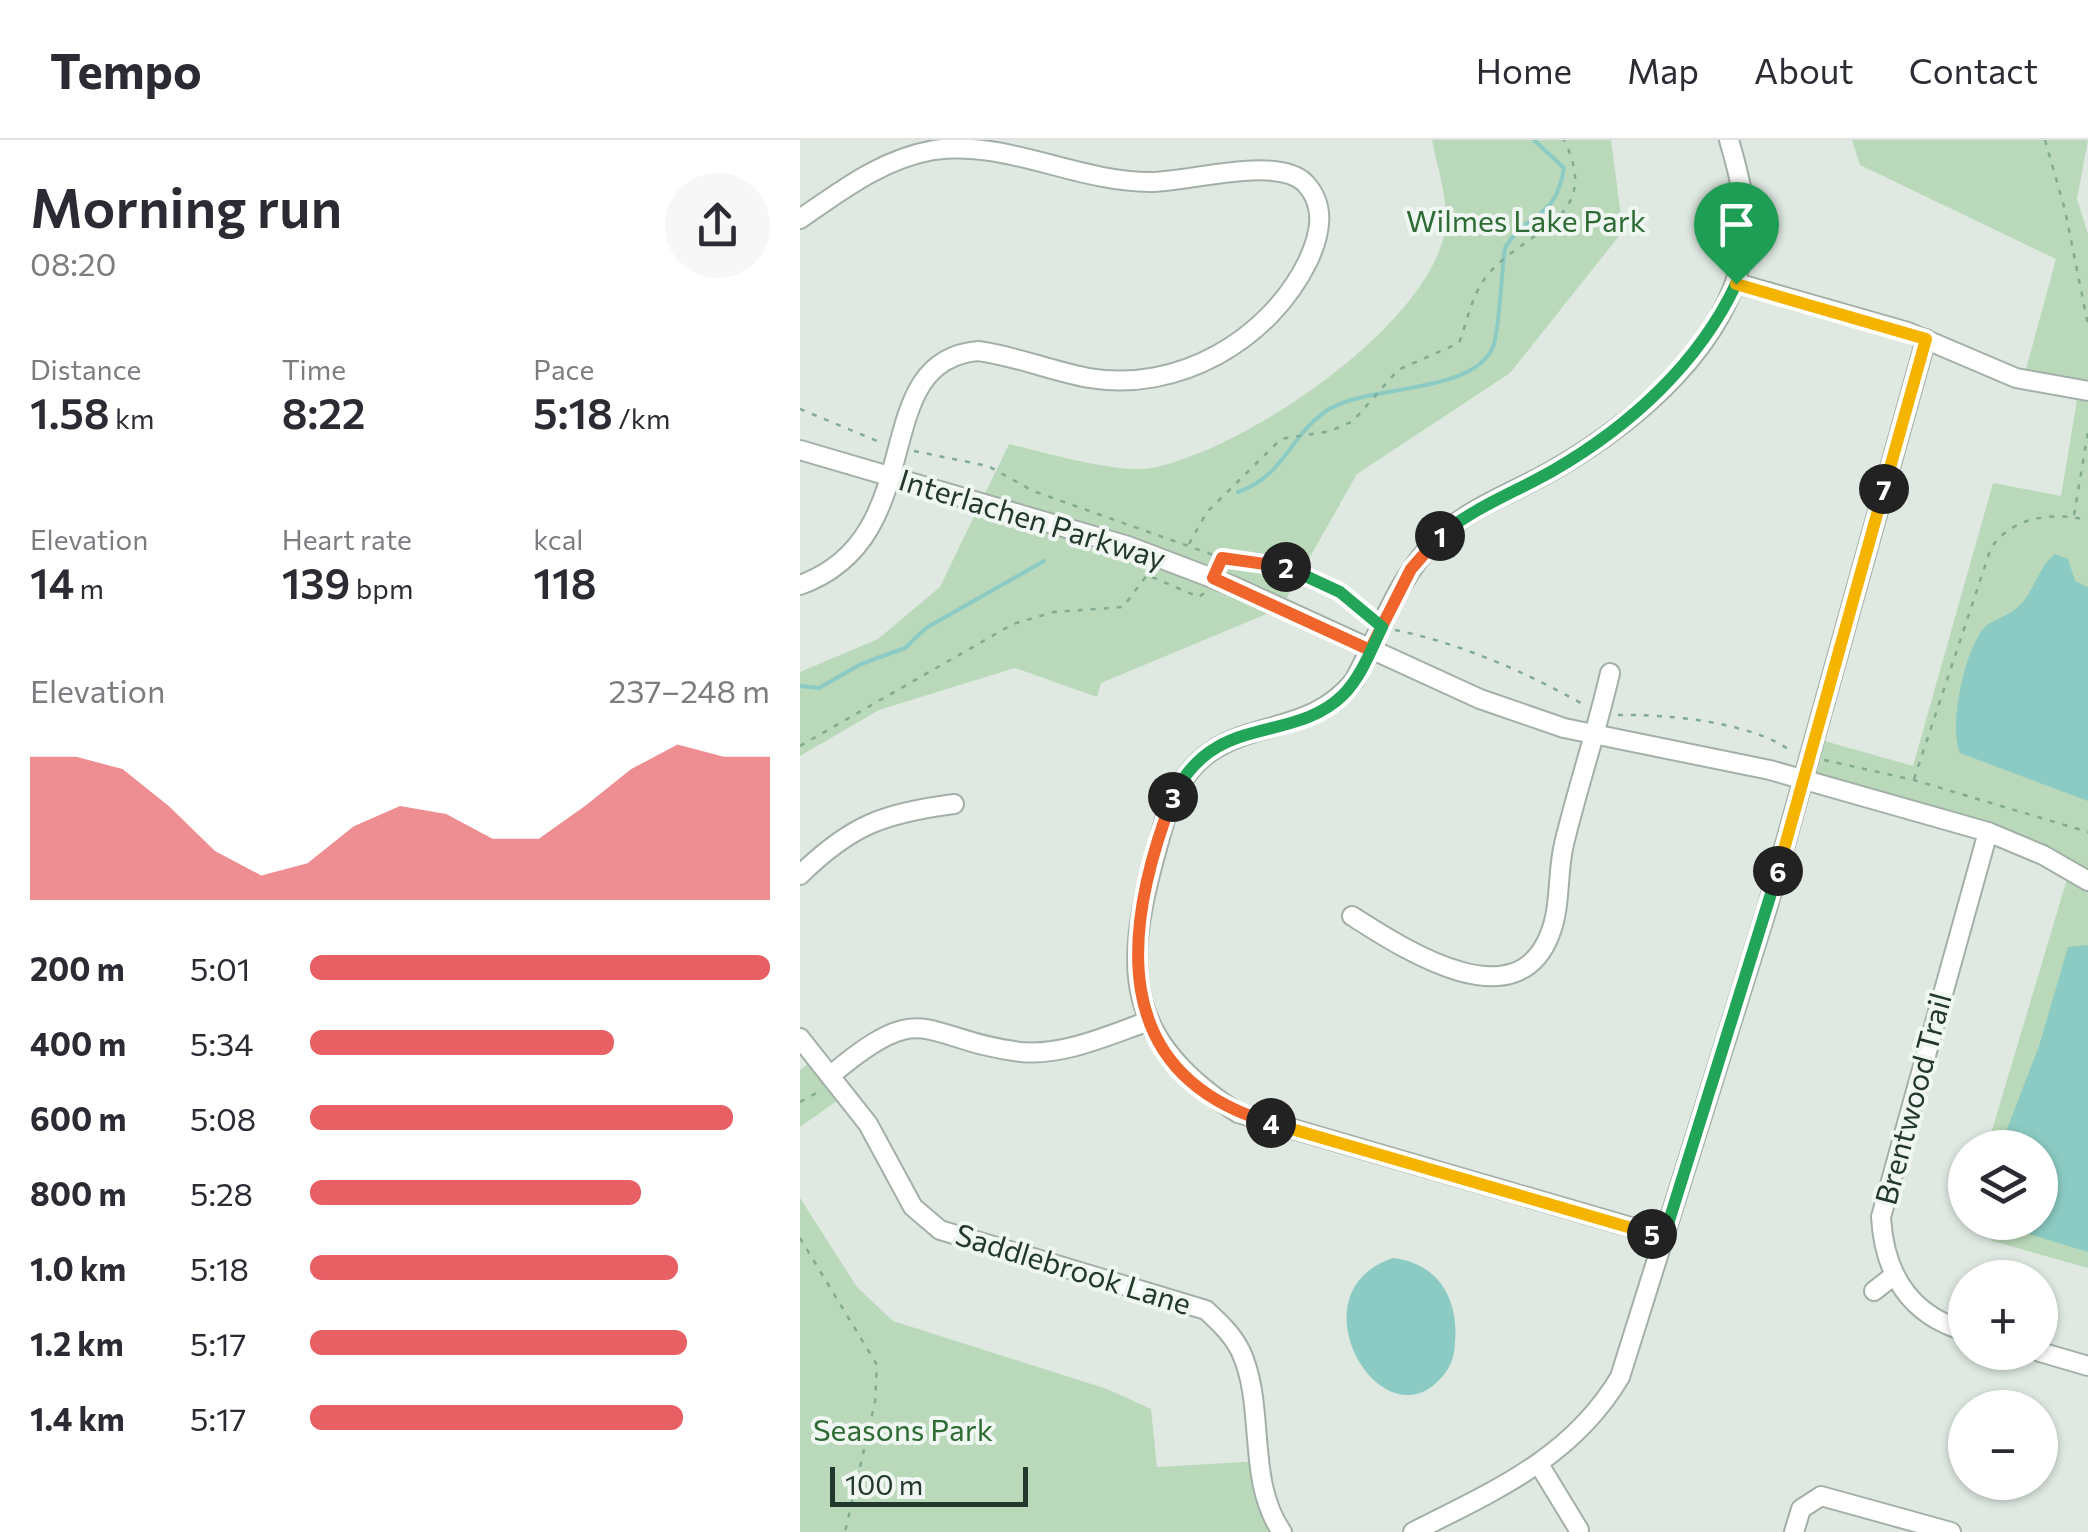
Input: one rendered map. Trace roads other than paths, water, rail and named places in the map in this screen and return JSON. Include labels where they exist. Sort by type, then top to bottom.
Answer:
[{"type":"street","points":[[1664,1237],[1238,1113],[1194,1085],[1149,1021],[1140,994],[1136,937],[1175,792],[1202,756],[1218,744],[1311,713],[1342,696],[1411,569],[1440,536],[1460,518],[1588,448],[1650,398],[1700,346],[1736,284],[1744,243],[1744,207],[1730,140]]},
{"type":"street","points":[[800,219],[881,166],[950,148],[1007,153],[1102,177],[1148,182],[1284,170],[1306,184],[1315,197],[1320,226],[1308,260],[1272,313],[1234,346],[1192,366],[1130,380],[1090,378],[993,353],[960,353],[924,377],[878,519],[855,552],[822,576],[800,585]]},
{"type":"street","points":[[1736,284],[1926,339],[2016,378],[2088,391]]},
{"type":"street","points":[[1413,1532],[1540,1466],[1586,1426],[1620,1377],[1804,780],[1926,339]]},
{"type":"street","name":"Interlachen Parkway","points":[[800,450],[1088,532],[1213,578],[1480,700],[1594,736],[1804,780],[1988,832],[2043,855],[2088,882]]},
{"type":"street","points":[[1352,916],[1405,950],[1464,973],[1499,976],[1532,961],[1552,931],[1559,867],[1610,673]]},
{"type":"street","points":[[800,875],[834,842],[871,822],[954,804]]},
{"type":"street","name":"Brentwood Trail","points":[[1892,1278],[1882,1237],[1885,1197],[1988,832]]},
{"type":"street","points":[[832,1078],[863,1048],[900,1029],[926,1026],[1021,1052],[1057,1050],[1149,1021]]},
{"type":"street","name":"Saddlebrook Lane","points":[[800,1038],[868,1124],[913,1208],[940,1230],[1206,1310],[1226,1329],[1241,1351],[1267,1501],[1282,1532]]},
{"type":"street","points":[[1874,1291],[1892,1278],[1928,1312],[1948,1322]]},
{"type":"street","points":[[2058,1357],[2088,1366]]},
{"type":"street","points":[[1540,1466],[1579,1530]]},
{"type":"street","points":[[1794,1532],[1800,1509],[1813,1498],[1830,1496],[1951,1532]]},
{"type":"water","points":[[2055,554],[2068,559],[2075,581],[2088,587],[2088,801],[1960,753],[1957,741],[1961,687],[1978,636],[1986,626],[2020,605]]},
{"type":"water","points":[[2088,945],[2088,1252],[2048,1240],[2058,1240],[2058,1130],[2007,1130],[2039,1046],[2068,947]]},
{"type":"water","points":[[1393,1258],[1410,1262],[1436,1278],[1451,1303],[1454,1318],[1450,1365],[1435,1384],[1412,1395],[1389,1391],[1369,1375],[1354,1352],[1347,1326],[1349,1298],[1364,1275]]},
{"type":"waterway","points":[[1238,492],[1266,476],[1326,411],[1366,396],[1442,381],[1482,362],[1495,339],[1505,248],[1547,207],[1560,186],[1564,168],[1534,140]]},
{"type":"waterway","points":[[800,686],[819,688],[861,664],[905,648],[926,628],[1044,561]]},
{"type":"park label","name":"Wilmes Lake Park","points":[[1526,222]]},
{"type":"park label","name":"Seasons Park","points":[[903,1431]]}]
